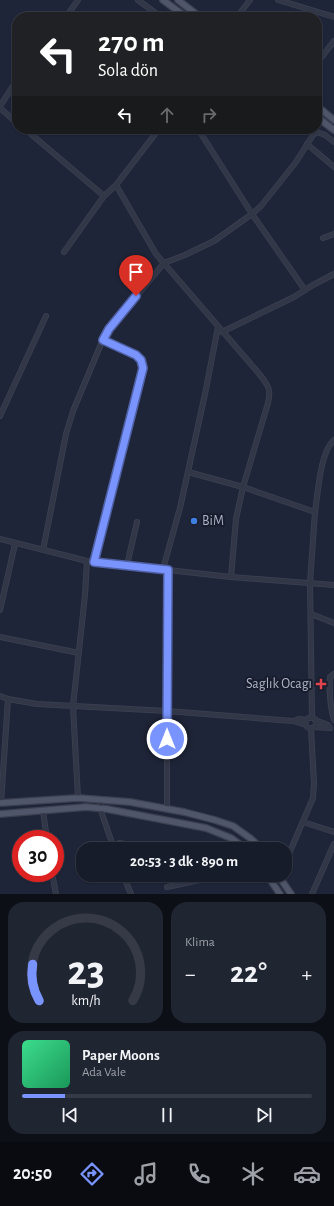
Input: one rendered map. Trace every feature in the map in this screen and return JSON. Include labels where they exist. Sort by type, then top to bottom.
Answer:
[{"type":"main road","points":[[163,0],[179,12]]},
{"type":"main road","points":[[178,0],[194,12]]},
{"type":"main road","points":[[322,110],[334,120]]},
{"type":"main road","points":[[322,121],[334,130]]},
{"type":"main road","points":[[0,803],[78,798],[130,802],[167,808],[215,820],[233,826],[254,842]]},
{"type":"main road","points":[[0,814],[86,807],[100,808],[206,828],[218,832],[236,842]]},
{"type":"main road","points":[[272,882],[280,894]]},
{"type":"main road","points":[[283,882],[291,894]]},
{"type":"street","points":[[70,12],[78,0]]},
{"type":"street","points":[[138,0],[154,12]]},
{"type":"street","points":[[241,12],[250,0]]},
{"type":"street","points":[[278,0],[318,12]]},
{"type":"street","points":[[322,13],[334,17]]},
{"type":"street","points":[[322,57],[334,41]]},
{"type":"street","points":[[12,88],[0,107],[12,118]]},
{"type":"street","points":[[31,134],[104,196]]},
{"type":"street","points":[[64,252],[104,196],[116,185],[155,134]]},
{"type":"street","points":[[201,134],[252,214],[305,290]]},
{"type":"street","points":[[43,550],[66,434],[73,411],[109,329],[164,262],[185,255],[214,241],[261,206],[296,162],[316,134]]},
{"type":"street","points":[[322,134],[334,142]]},
{"type":"street","points":[[308,144],[334,167]]},
{"type":"street","points":[[116,185],[150,245],[268,386],[270,393],[243,487],[236,518],[231,577]]},
{"type":"street","points":[[323,238],[334,234]]},
{"type":"street","points":[[222,332],[294,297],[334,274]]},
{"type":"street","points":[[0,416],[46,316]]},
{"type":"street","points":[[167,808],[166,570],[218,327]]},
{"type":"street","points":[[94,562],[143,368],[141,360],[136,355],[103,340]]},
{"type":"street","points":[[312,728],[316,724],[314,719],[310,583],[315,512],[323,463],[328,446],[334,440]]},
{"type":"street","points":[[188,472],[243,487],[315,512]]},
{"type":"street","points":[[127,565],[136,522]]},
{"type":"street","points":[[0,539],[86,561],[231,577],[334,585]]},
{"type":"street","points":[[0,610],[16,544]]},
{"type":"street","points":[[78,798],[73,706],[85,595],[86,561]]},
{"type":"street","points":[[311,614],[334,623]]},
{"type":"street","points":[[0,637],[79,653]]},
{"type":"street","points":[[334,674],[330,677],[334,720]]},
{"type":"street","points":[[0,696],[8,699],[37,704],[167,711],[293,721],[299,719],[306,722],[312,728],[314,783],[313,798],[292,846]]},
{"type":"street","points":[[0,803],[8,699]]},
{"type":"street","points":[[306,722],[309,718],[314,719],[332,728]]},
{"type":"street","points":[[312,728],[332,728]]},
{"type":"street","points":[[102,799],[100,808],[112,842]]},
{"type":"street","points":[[43,811],[46,830]]},
{"type":"street","points":[[303,822],[334,832]]},
{"type":"street","points":[[312,894],[334,844]]},
{"type":"street","points":[[54,882],[56,894]]},
{"type":"street","points":[[126,882],[131,894]]},
{"type":"street","points":[[166,887],[190,882]]},
{"type":"place","name":"BiM","points":[[194,521]]},
{"type":"place","name":"Saglık Ocagı","points":[[321,684]]},
{"type":"route","points":[[136,296],[109,329],[103,340],[136,355],[141,360],[143,368],[116,480],[94,562],[168,570],[167,739]]}]
